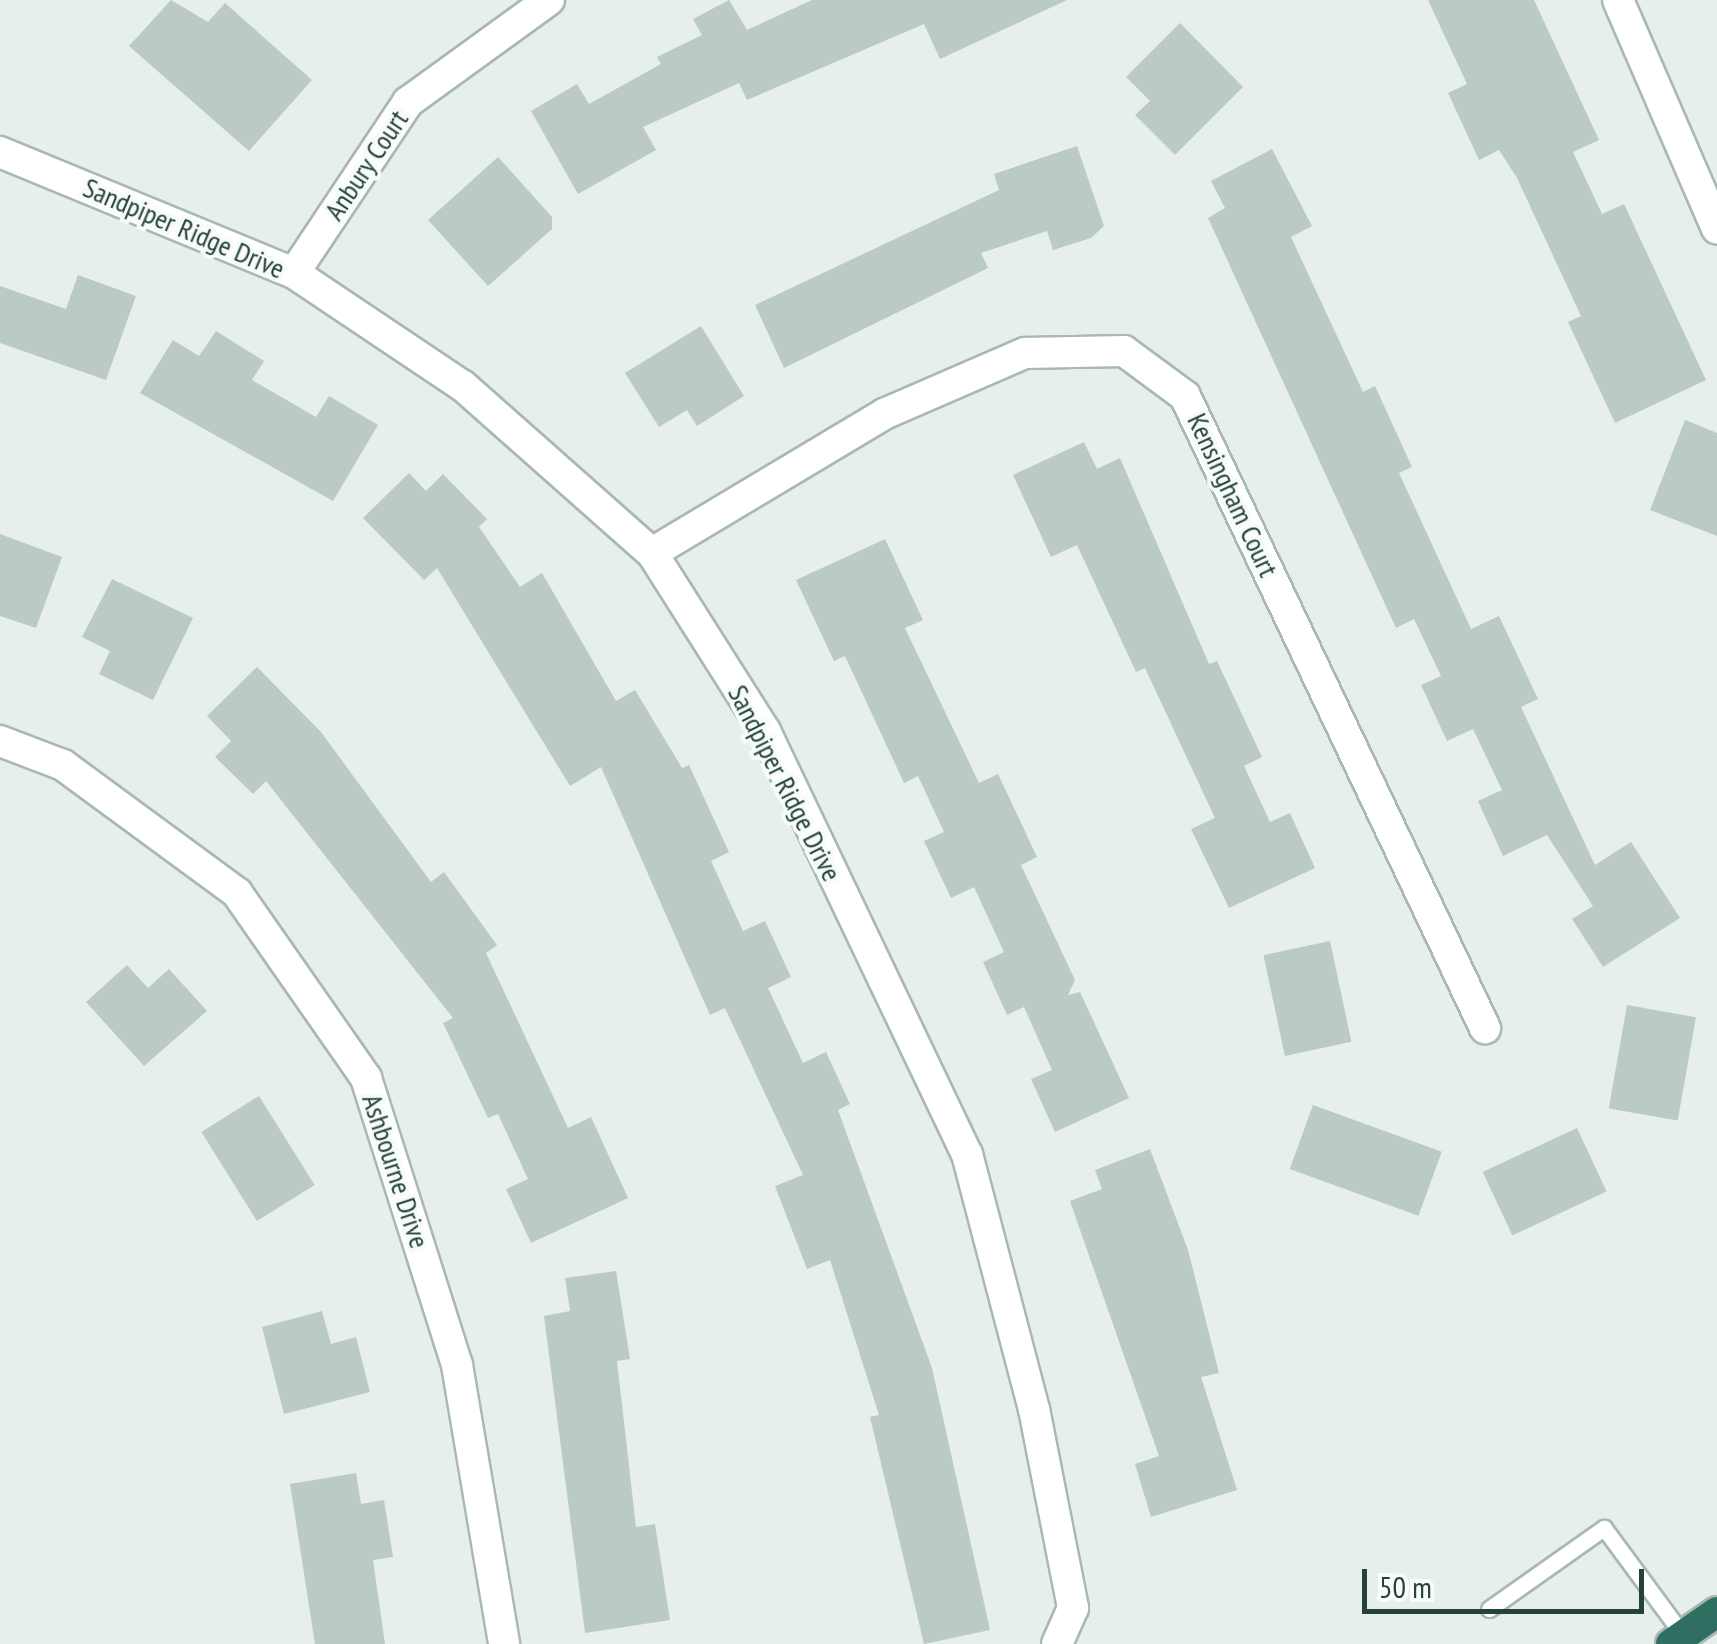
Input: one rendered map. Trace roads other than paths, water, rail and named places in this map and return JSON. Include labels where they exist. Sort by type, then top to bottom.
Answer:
[{"type":"highway","points":[[1677,1640],[1717,1612]]},
{"type":"street","name":"Anbury Court","points":[[294,273],[408,102],[549,0]]},
{"type":"street","points":[[1618,0],[1717,229]]},
{"type":"street","name":"Sandpiper Ridge Drive","points":[[0,152],[294,273],[463,386],[652,553],[765,731],[967,1154],[1034,1409],[1073,1608],[1058,1644]]},
{"type":"street","name":"Kensingham Court","points":[[652,553],[884,414],[1025,353],[1124,351],[1185,396],[1485,1028]]},
{"type":"street","name":"Ashbourne Drive","points":[[0,741],[63,766],[237,892],[366,1078],[457,1364],[504,1644]]},
{"type":"lane","points":[[1490,1609],[1604,1528],[1677,1640]]}]
